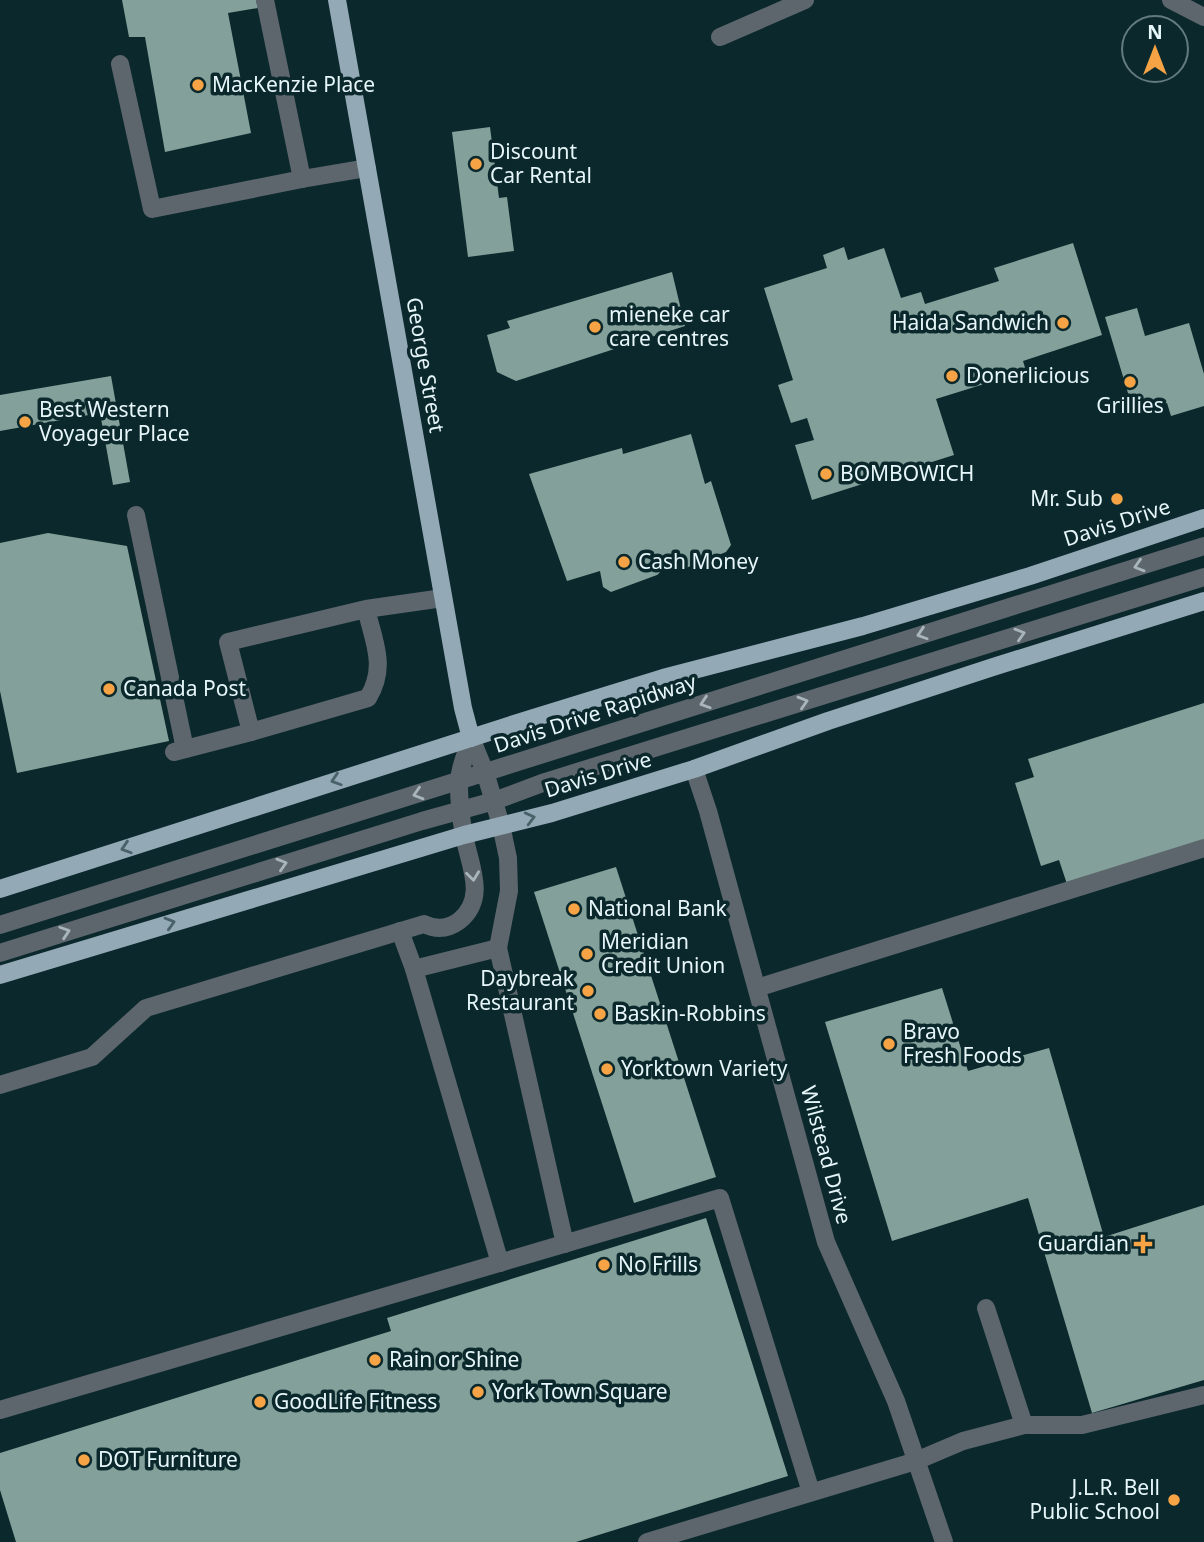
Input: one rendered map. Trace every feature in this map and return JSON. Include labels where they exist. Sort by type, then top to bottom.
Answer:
[{"type":"main road","name":"George Street","points":[[337,0],[443,598],[471,738]]},
{"type":"main road","name":"Davis Drive","points":[[0,889],[663,678],[863,626],[1030,576],[1204,518]]},
{"type":"main road","name":"Davis Drive","points":[[0,975],[464,835],[552,813],[694,769],[840,717],[1204,601]]},
{"type":"street","points":[[265,0],[302,180]]},
{"type":"street","points":[[720,37],[805,0]]},
{"type":"street","points":[[1171,0],[1204,17]]},
{"type":"street","points":[[120,64],[152,209],[367,168]]},
{"type":"street","points":[[136,515],[179,751],[368,698],[376,685],[380,667],[366,609]]},
{"type":"street","name":"Davis Drive Rapidway","points":[[0,925],[1204,546]]},
{"type":"street","points":[[0,953],[494,801],[545,782],[1204,577]]},
{"type":"street","points":[[251,732],[228,642],[366,609],[443,598]]},
{"type":"street","points":[[471,738],[494,801],[508,859],[509,891],[498,948],[565,1244]]},
{"type":"street","points":[[0,1085],[92,1057],[146,1008],[424,924],[435,929],[453,926],[471,912],[475,893],[458,782],[471,738]]},
{"type":"street","name":"Wilstead Drive","points":[[694,769],[708,811],[826,1242],[896,1401],[944,1542]]},
{"type":"street","points":[[757,988],[1204,848]]},
{"type":"street","points":[[400,931],[414,969],[499,1263]]},
{"type":"street","points":[[414,969],[498,948]]},
{"type":"street","points":[[0,1410],[720,1198],[811,1492]]},
{"type":"street","points":[[986,1308],[1024,1425]]},
{"type":"street","points":[[647,1542],[916,1461],[963,1441],[1024,1425],[1082,1425],[1204,1395]]},
{"type":"building","name":"MacKenzie Place","points":[[122,0],[256,0],[258,8],[228,13],[251,133],[165,152],[145,37],[129,37]]},
{"type":"building","name":"Discount Car Rental","points":[[490,127],[499,198],[507,197],[514,251],[468,257],[452,132]]},
{"type":"building","points":[[1073,243],[1102,335],[1023,361],[1026,371],[936,399],[954,455],[812,500],[795,445],[814,440],[807,418],[791,423],[778,385],[793,380],[764,288],[827,268],[823,255],[844,247],[848,260],[884,248],[901,298],[921,292],[925,304],[999,281],[994,268]]},
{"type":"building","name":"mieneke car care centres","points":[[672,272],[685,326],[516,381],[497,372],[487,335],[510,328],[507,321]]},
{"type":"building","points":[[1137,308],[1145,336],[1189,323],[1204,374],[1204,406],[1171,416],[1167,403],[1134,413],[1105,317]]},
{"type":"building","name":"Best Western Voyageur Place","points":[[111,376],[130,482],[113,485],[100,413],[0,431],[0,395]]},
{"type":"building","points":[[691,434],[705,484],[711,481],[731,545],[726,552],[676,572],[664,569],[657,575],[611,592],[603,587],[600,571],[567,581],[529,474],[622,448],[623,454]]},
{"type":"building","points":[[48,533],[127,546],[169,741],[17,773],[0,691],[0,543]]},
{"type":"building","points":[[1204,703],[1204,840],[1067,884],[1059,860],[1041,866],[1015,783],[1034,777],[1028,759]]},
{"type":"building","points":[[616,867],[716,1177],[634,1203],[534,892]]},
{"type":"building","points":[[942,988],[968,1071],[1049,1048],[1104,1237],[1204,1205],[1204,1380],[1092,1413],[1028,1198],[892,1241],[825,1022]]},
{"type":"building","name":"York Town Square","points":[[706,1218],[788,1476],[576,1542],[16,1542],[0,1490],[0,1453],[391,1331],[387,1318]]},
{"type":"place","name":"MacKenzie Place","points":[[198,85]]},
{"type":"place","name":"Discount Car Rental","points":[[476,164]]},
{"type":"place","name":"Haida Sandwich","points":[[1063,323]]},
{"type":"place","name":"mieneke car care centres","points":[[595,327]]},
{"type":"place","name":"Donerlicious","points":[[952,376]]},
{"type":"place","name":"Grillies","points":[[1130,382]]},
{"type":"place","name":"Best Western Voyageur Place","points":[[25,422]]},
{"type":"place","name":"BOMBOWICH","points":[[826,474]]},
{"type":"place","name":"Mr. Sub","points":[[1117,499]]},
{"type":"place","name":"Cash Money","points":[[624,562]]},
{"type":"place","name":"Canada Post","points":[[109,689]]},
{"type":"place","name":"National Bank","points":[[574,909]]},
{"type":"place","name":"Meridian Credit Union","points":[[587,954]]},
{"type":"place","name":"Daybreak Restaurant","points":[[588,991]]},
{"type":"place","name":"Baskin-Robbins","points":[[600,1014]]},
{"type":"place","name":"Bravo Fresh Foods","points":[[889,1044]]},
{"type":"place","name":"Yorktown Variety","points":[[607,1069]]},
{"type":"place","name":"Guardian","points":[[1143,1244]]},
{"type":"place","name":"No Frills","points":[[604,1265]]},
{"type":"place","name":"Rain or Shine","points":[[375,1360]]},
{"type":"place","name":"York Town Square","points":[[478,1392]]},
{"type":"place","name":"GoodLife Fitness","points":[[260,1402]]},
{"type":"place","name":"DOT Furniture","points":[[84,1460]]},
{"type":"place","name":"J.L.R. Bell Public School","points":[[1174,1500]]}]
